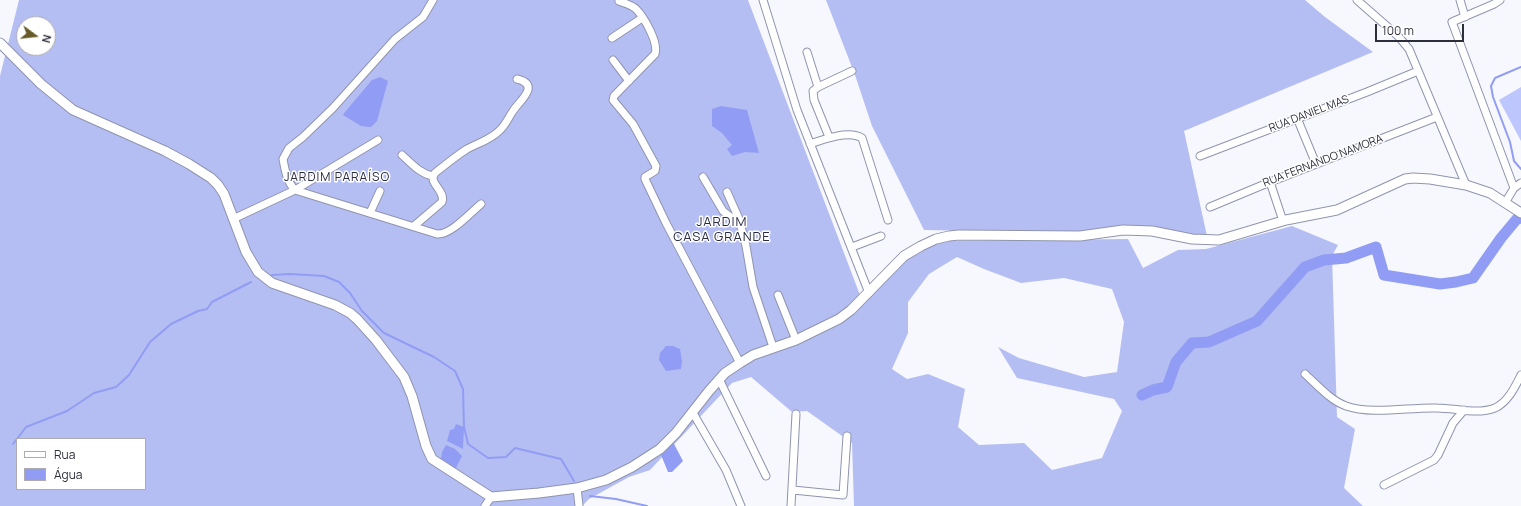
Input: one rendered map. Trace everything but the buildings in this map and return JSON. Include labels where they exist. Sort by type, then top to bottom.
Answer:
[{"type":"main road","points":[[0,43],[41,84],[73,110],[165,151],[211,178],[224,194],[250,261],[258,272],[266,280],[295,292],[335,305],[350,313],[361,323],[385,351],[404,377],[412,396],[426,446],[432,459],[491,496],[539,494],[577,488],[617,475],[660,449],[693,413],[719,379],[740,363],[753,355],[796,340],[839,320],[869,293],[895,265],[912,251],[926,243],[949,236],[1072,236],[1132,230],[1152,231],[1199,239],[1219,240],[1283,221],[1337,210],[1409,178],[1430,179],[1466,185],[1490,193],[1518,211]]},
{"type":"street","points":[[433,0],[423,18],[395,39],[333,108],[284,154],[283,158],[285,170],[292,187],[295,190],[433,233],[441,234],[452,229],[480,204]]},
{"type":"street","points":[[763,0],[781,63],[810,144],[869,293]]},
{"type":"street","points":[[1357,0],[1404,41],[1409,49],[1466,185]]},
{"type":"street","points":[[1460,0],[1465,17]]},
{"type":"street","points":[[1500,0],[1452,22],[1514,188]]},
{"type":"street","points":[[619,1],[635,8],[653,37],[656,49],[654,54],[614,96],[613,100],[633,124],[656,166],[654,171],[645,177],[645,179],[666,223],[740,363]]},
{"type":"street","points":[[612,38],[642,18]]},
{"type":"street","points":[[807,52],[818,87]]},
{"type":"street","points":[[613,60],[629,81]]},
{"type":"street","points":[[829,137],[814,100],[813,91],[818,87],[852,71]]},
{"type":"street","name":"RUA DANIEL MAS","points":[[1200,156],[1418,71]]},
{"type":"street","points":[[402,155],[421,172],[433,176],[460,154],[493,136],[504,126],[513,110],[526,97],[528,92],[528,88],[524,82],[517,80]]},
{"type":"street","name":"RUA FERNANDO NAMORA","points":[[1210,207],[1437,117]]},
{"type":"street","points":[[1297,118],[1316,164]]},
{"type":"street","points":[[810,144],[829,137],[859,136],[862,138],[888,220]]},
{"type":"street","points":[[233,219],[295,190],[378,140]]},
{"type":"street","points":[[414,226],[442,202],[442,194],[432,180],[433,176]]},
{"type":"street","points":[[703,177],[723,211],[740,224]]},
{"type":"street","points":[[1270,182],[1283,221]]},
{"type":"street","points":[[1505,203],[1514,188],[1521,183]]},
{"type":"street","points":[[370,213],[380,191]]},
{"type":"street","points":[[727,192],[740,224],[746,246],[753,287],[773,347]]},
{"type":"street","points":[[852,247],[881,236]]},
{"type":"street","points":[[778,294],[796,340]]},
{"type":"street","points":[[1305,374],[1331,398],[1345,406],[1361,409],[1435,408],[1481,411],[1495,408],[1502,404],[1512,391],[1521,375]]},
{"type":"street","points":[[719,379],[766,476]]},
{"type":"street","points":[[1384,486],[1434,460],[1438,455],[1453,423],[1464,410]]},
{"type":"street","points":[[693,413],[726,470],[741,506]]},
{"type":"street","points":[[791,506],[796,414]]},
{"type":"street","points":[[792,490],[843,495],[848,436]]},
{"type":"street","points":[[577,488],[579,506]]},
{"type":"street","points":[[486,506],[491,496]]},
{"type":"shaded area","points":[[19,0],[748,0],[863,303],[914,252],[939,241],[1128,239],[1143,268],[1178,250],[1206,249],[1292,226],[1338,245],[1332,256],[1337,417],[1355,429],[1344,488],[1363,506],[854,506],[852,443],[807,411],[792,412],[751,377],[732,383],[650,470],[629,477],[589,499],[582,506],[0,506],[0,76]],"holes":[[[957,257],[1021,283],[1064,278],[1112,289],[1124,322],[1117,372],[1084,377],[1019,358],[998,347],[1017,378],[1114,399],[1122,411],[1102,458],[1052,470],[1024,443],[979,445],[958,427],[965,389],[928,374],[907,379],[892,369],[908,333],[908,302],[929,274]]]},
{"type":"shaded area","points":[[826,0],[1305,0],[1325,17],[1373,52],[1184,131],[1207,236],[924,230],[872,126],[855,75]]},
{"type":"shaded area","points":[[1521,87],[1521,141],[1499,100]]},
{"type":"water","points":[[380,77],[388,81],[377,121],[371,127],[361,126],[343,115],[372,80]]},
{"type":"water","points":[[721,106],[747,110],[759,153],[745,152],[732,156],[727,149],[732,145],[722,133],[712,126],[712,109]]},
{"type":"water","points":[[666,346],[673,346],[680,349],[682,361],[681,369],[666,371],[659,360],[660,353]]},
{"type":"water","points":[[456,424],[464,427],[463,449],[447,441],[450,430],[454,429]]},
{"type":"water","points":[[673,442],[683,461],[672,472],[668,472],[661,455]]},
{"type":"water","points":[[446,445],[455,449],[462,456],[456,468],[448,465],[441,459],[442,452]]},
{"type":"waterway","points":[[1521,67],[1495,78],[1491,86],[1493,97],[1510,142],[1514,161],[1521,169]]},
{"type":"waterway","points":[[1142,395],[1153,390],[1167,387],[1176,362],[1192,343],[1209,342],[1257,321],[1305,267],[1324,260],[1346,258],[1376,247],[1384,275],[1440,284],[1473,278],[1501,238],[1521,214]]},
{"type":"waterway","points":[[1516,219],[1521,223]]},
{"type":"waterway","points":[[272,275],[290,274],[324,276],[339,282],[350,293],[362,311],[384,333],[434,357],[455,371],[463,389],[464,427],[468,444],[488,458],[506,457],[515,448],[561,459],[574,481]]},
{"type":"waterway","points":[[18,438],[26,427],[67,411],[94,393],[116,387],[129,375],[150,342],[171,324],[198,311],[207,309],[212,302],[251,282]]},
{"type":"waterway","points":[[13,444],[16,440]]},
{"type":"waterway","points":[[590,496],[616,499],[647,506]]},
{"type":"district","name":"JARDIM PARAÍSO","points":[[337,178]]},
{"type":"district","name":"JARDIM CASA GRANDE","points":[[722,230]]}]
